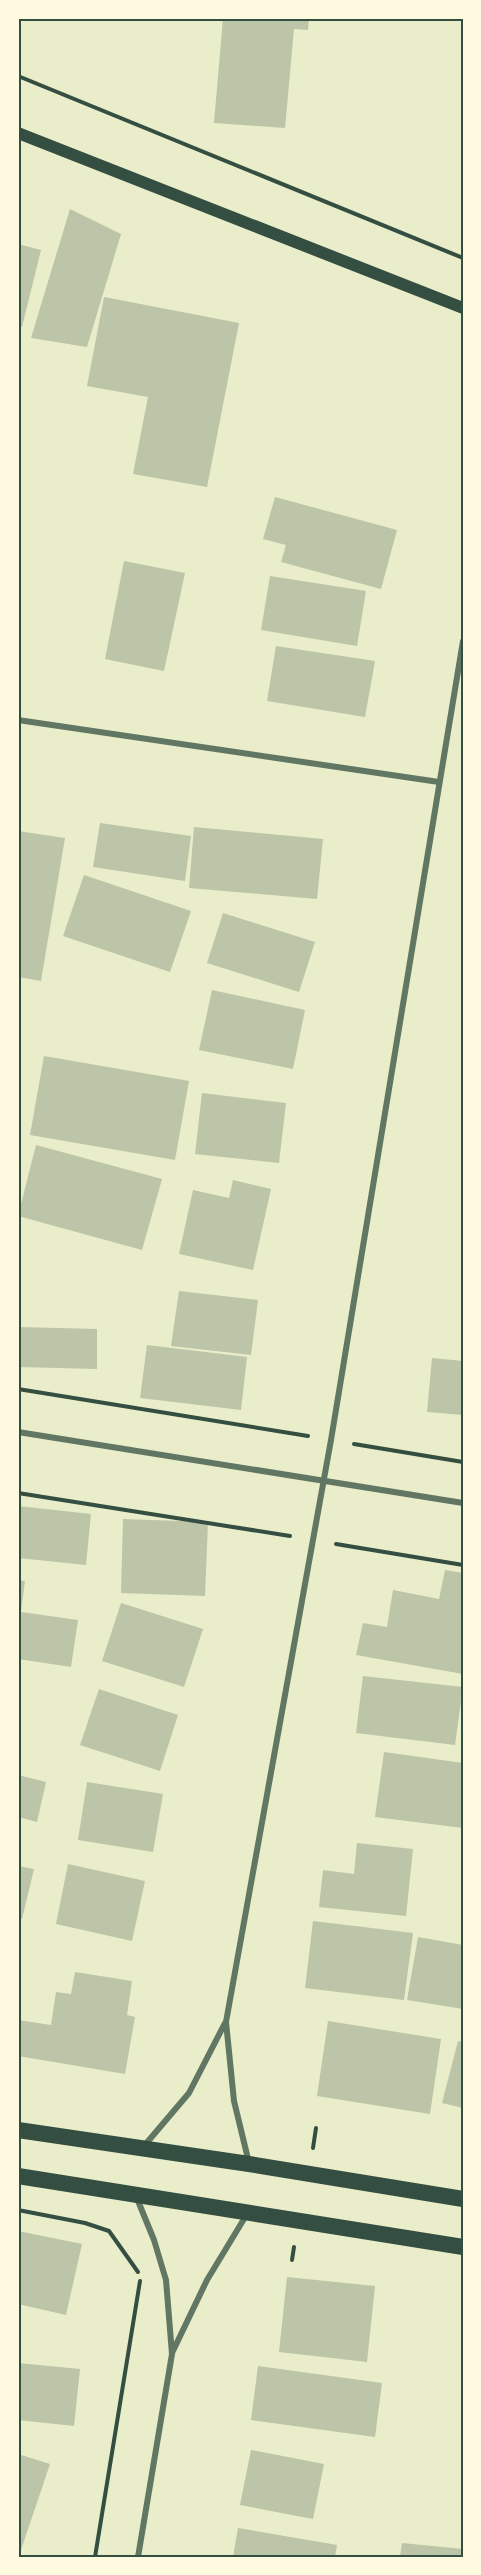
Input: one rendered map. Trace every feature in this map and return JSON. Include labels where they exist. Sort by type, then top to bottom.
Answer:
[{"type":"highway","points":[[18,2130],[463,2199]]},
{"type":"highway","points":[[18,2176],[463,2247]]},
{"type":"main road","points":[[18,133],[463,308]]},
{"type":"street","points":[[249,2164],[234,2101],[226,2022],[324,1481],[463,641]]},
{"type":"street","points":[[18,720],[439,782]]},
{"type":"street","points":[[18,1432],[463,1503]]},
{"type":"street","points":[[143,2148],[189,2093],[226,2022]]},
{"type":"street","points":[[135,2196],[154,2240],[166,2280],[172,2354],[138,2557]]},
{"type":"street","points":[[172,2354],[207,2280],[248,2213]]},
{"type":"path","points":[[18,76],[463,258]]},
{"type":"path","points":[[18,1389],[463,1462]]},
{"type":"path","points":[[18,1493],[463,1565]]},
{"type":"path","points":[[18,2210],[86,2223],[109,2231],[141,2277],[95,2557]]},
{"type":"building","points":[[223,18],[309,18],[308,30],[294,29],[285,128],[214,123]]},
{"type":"building","points":[[70,209],[121,234],[87,347],[31,338]]},
{"type":"building","points":[[18,244],[41,250],[22,327],[18,326]]},
{"type":"building","points":[[104,297],[239,323],[207,487],[133,474],[148,397],[87,386]]},
{"type":"building","points":[[275,497],[397,530],[381,589],[281,562],[286,545],[263,539]]},
{"type":"building","points":[[124,561],[185,573],[164,671],[105,659]]},
{"type":"building","points":[[270,576],[366,591],[357,646],[261,630]]},
{"type":"building","points":[[276,646],[375,661],[365,717],[267,701]]},
{"type":"building","points":[[100,823],[191,836],[185,881],[93,867]]},
{"type":"building","points":[[194,827],[323,839],[317,899],[189,888]]},
{"type":"building","points":[[18,831],[65,838],[41,981],[18,977]]},
{"type":"building","points":[[84,875],[191,911],[170,972],[63,936]]},
{"type":"building","points":[[223,913],[315,942],[299,992],[207,963]]},
{"type":"building","points":[[212,990],[305,1010],[293,1069],[199,1050]]},
{"type":"building","points":[[44,1056],[189,1081],[175,1160],[30,1135]]},
{"type":"building","points":[[202,1093],[286,1103],[279,1163],[195,1154]]},
{"type":"building","points":[[36,1145],[162,1179],[142,1250],[18,1216]]},
{"type":"building","points":[[233,1180],[271,1189],[253,1270],[179,1254],[193,1190],[229,1198]]},
{"type":"building","points":[[179,1291],[258,1300],[251,1355],[171,1346]]},
{"type":"building","points":[[18,1327],[97,1329],[97,1369],[18,1367]]},
{"type":"building","points":[[147,1345],[247,1357],[241,1410],[140,1398]]},
{"type":"building","points":[[432,1358],[463,1361],[463,1415],[427,1412]]},
{"type":"building","points":[[18,1506],[91,1514],[86,1565],[18,1558]]},
{"type":"building","points":[[123,1519],[208,1522],[205,1596],[121,1593]]},
{"type":"building","points":[[445,1570],[463,1573],[463,1674],[356,1655],[363,1623],[387,1627],[393,1590],[439,1599]]},
{"type":"building","points":[[18,1580],[25,1581],[21,1612],[78,1620],[71,1667],[18,1659]]},
{"type":"building","points":[[121,1603],[203,1629],[184,1687],[102,1661]]},
{"type":"building","points":[[363,1676],[463,1687],[455,1745],[356,1733]]},
{"type":"building","points":[[99,1689],[178,1715],[160,1771],[80,1745]]},
{"type":"building","points":[[384,1752],[463,1763],[463,1828],[375,1817]]},
{"type":"building","points":[[18,1775],[46,1782],[37,1822],[18,1817]]},
{"type":"building","points":[[87,1782],[163,1794],[153,1852],[78,1840]]},
{"type":"building","points":[[357,1843],[413,1849],[406,1916],[319,1907],[323,1870],[354,1874]]},
{"type":"building","points":[[68,1864],[145,1881],[132,1941],[56,1924]]},
{"type":"building","points":[[18,1866],[34,1869],[22,1919],[18,1919]]},
{"type":"building","points":[[313,1921],[413,1933],[404,2000],[305,1988]]},
{"type":"building","points":[[418,1937],[463,1945],[463,2009],[407,2000]]},
{"type":"building","points":[[75,1972],[132,1981],[127,2015],[135,2017],[125,2074],[18,2056],[18,2020],[51,2025],[56,1992],[71,1994]]},
{"type":"building","points":[[328,2021],[441,2039],[430,2114],[317,2096]]},
{"type":"building","points":[[458,2041],[463,2042],[463,2108],[442,2103]]},
{"type":"building","points":[[18,2231],[82,2244],[66,2315],[18,2304]]},
{"type":"building","points":[[287,2277],[375,2286],[367,2362],[279,2352]]},
{"type":"building","points":[[18,2363],[80,2369],[74,2426],[18,2420]]},
{"type":"building","points":[[258,2366],[382,2383],[375,2437],[251,2420]]},
{"type":"building","points":[[251,2450],[324,2464],[313,2519],[240,2505]]},
{"type":"building","points":[[18,2454],[50,2464],[21,2550],[18,2549]]},
{"type":"building","points":[[238,2528],[337,2545],[335,2557],[233,2557]]},
{"type":"building","points":[[402,2543],[463,2549],[463,2557],[400,2557]]}]
